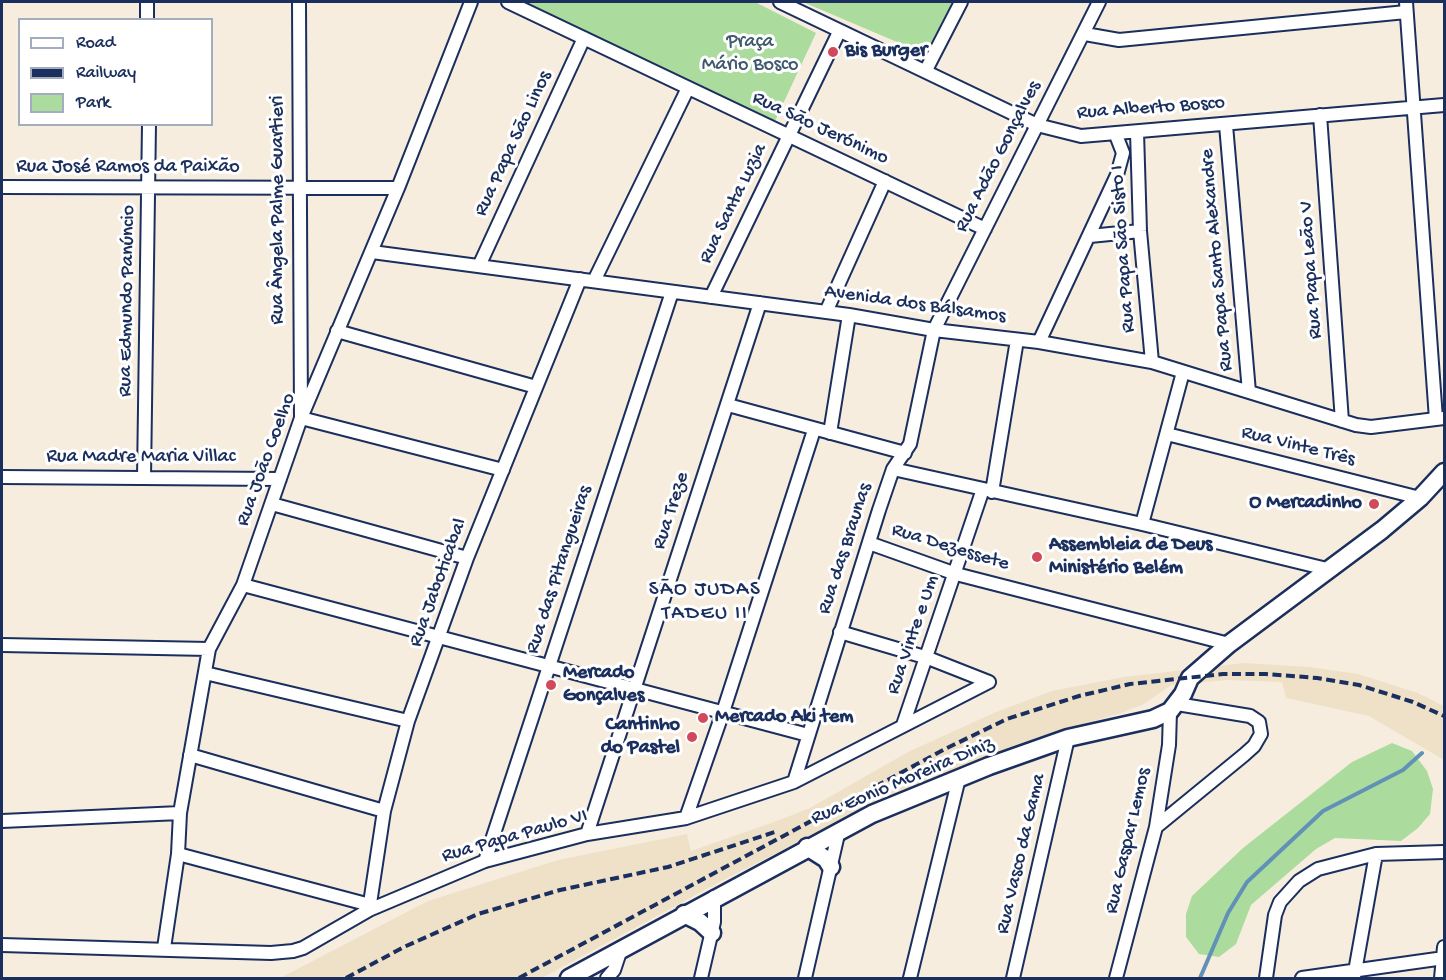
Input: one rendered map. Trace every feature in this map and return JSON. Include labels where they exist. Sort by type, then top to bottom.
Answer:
[{"type":"main road","points":[[1173,708],[1190,678],[1229,644],[1331,570],[1420,498],[1444,472]]},
{"type":"main road","name":"Rua Eonio Moreira Diniz","points":[[568,978],[839,830],[959,778],[1068,738],[1153,719],[1173,708]]},
{"type":"main road","points":[[807,847],[826,859],[831,867]]},
{"type":"main road","points":[[684,914],[700,922],[712,933]]},
{"type":"street","points":[[147,2],[147,18]]},
{"type":"street","name":"Rua Ângela Palme Guartieri","points":[[299,2],[298,188],[301,418]]},
{"type":"street","name":"Rua João Coelho","points":[[164,948],[178,854],[180,813],[209,649],[243,585],[301,418],[372,252],[471,2]]},
{"type":"street","name":"Rua São Jerónimo","points":[[508,2],[985,229]]},
{"type":"street","name":"Rua Alberto Bosco","points":[[780,2],[1037,125],[1057,132],[1081,136],[1116,135],[1444,105]]},
{"type":"street","points":[[926,70],[961,2]]},
{"type":"street","name":"Rua Adão Gonçalves","points":[[934,330],[1099,2]]},
{"type":"street","points":[[1085,33],[1119,40],[1406,7],[1440,418]]},
{"type":"street","name":"Rua Santa Luzia","points":[[711,297],[839,32]]},
{"type":"street","name":"Rua Papa São Linos","points":[[479,266],[584,38]]},
{"type":"street","points":[[594,281],[688,88]]},
{"type":"street","name":"Rua Papa Leão V","points":[[1320,115],[1342,421]]},
{"type":"street","name":"Rua Papa Santo Alexandre","points":[[1226,124],[1249,392]]},
{"type":"street","name":"Rua Edmundo Panúncio","points":[[144,478],[149,126]]},
{"type":"street","name":"Rua Papa São Sisto I","points":[[1137,132],[1140,231],[1152,363]]},
{"type":"street","points":[[1038,342],[1117,175],[1123,153],[1116,135]]},
{"type":"street","points":[[1117,175],[1124,172],[1138,177]]},
{"type":"street","points":[[826,312],[885,181]]},
{"type":"street","name":"Rua José Ramos da Paixão","points":[[2,187],[398,188]]},
{"type":"street","points":[[1090,236],[1140,231]]},
{"type":"street","name":"Avenida dos Bálsamos","points":[[372,252],[849,315],[934,330],[1038,342],[1152,363],[1342,421],[1371,427],[1440,418]]},
{"type":"street","name":"Rua Jaboticabal","points":[[369,908],[384,811],[408,721],[467,558],[580,279]]},
{"type":"street","name":"Rua das Pitangueiras","points":[[485,861],[672,292]]},
{"type":"street","name":"Rua Treze","points":[[587,834],[760,303]]},
{"type":"street","points":[[830,433],[849,315]]},
{"type":"street","name":"Rua das Braunas","points":[[794,782],[893,469],[910,444],[934,330]]},
{"type":"street","points":[[338,332],[536,387]]},
{"type":"street","name":"Rua Vinte e Um","points":[[903,725],[987,491],[1017,339]]},
{"type":"street","points":[[1142,524],[1183,372]]},
{"type":"street","points":[[728,405],[905,453]]},
{"type":"street","points":[[301,418],[503,470]]},
{"type":"street","points":[[686,818],[723,712],[814,430]]},
{"type":"street","name":"Rua Vinte Três","points":[[1167,434],[1420,498]]},
{"type":"street","points":[[893,469],[1142,524],[1331,570]]},
{"type":"street","name":"Rua Madre Maria Villac","points":[[2,477],[280,479]]},
{"type":"street","points":[[272,504],[467,558]]},
{"type":"street","name":"Rua Dezessete","points":[[868,543],[956,574],[1229,644]]},
{"type":"street","points":[[243,585],[438,639],[808,735]]},
{"type":"street","points":[[840,632],[928,658]]},
{"type":"street","points":[[2,645],[209,649]]},
{"type":"street","name":"Rua Papa Paulo VI","points":[[2,945],[282,953],[303,948],[369,908],[485,861],[587,834],[686,818],[794,782],[989,682],[928,658]]},
{"type":"street","points":[[205,673],[408,721]]},
{"type":"street","points":[[1156,827],[1244,755],[1254,746],[1261,734],[1258,722],[1250,716],[1173,708]]},
{"type":"street","name":"Rua Gaspar Lemos","points":[[1116,978],[1156,827],[1173,708]]},
{"type":"street","name":"Rua Vasco da Gama","points":[[1013,978],[1068,738]]},
{"type":"street","points":[[190,755],[384,811]]},
{"type":"street","points":[[910,978],[959,778]]},
{"type":"street","points":[[2,821],[180,813]]},
{"type":"street","points":[[806,978],[839,830]]},
{"type":"street","points":[[1266,978],[1275,915],[1280,903],[1290,889],[1318,869],[1376,854],[1444,852]]},
{"type":"street","points":[[178,854],[369,908]]},
{"type":"street","points":[[1354,975],[1376,854]]},
{"type":"street","points":[[701,978],[712,933],[714,897]]},
{"type":"street","points":[[613,977],[621,950]]},
{"type":"street","points":[[1302,978],[1354,975],[1444,954],[1441,978]]},
{"type":"shaded area","points":[[1244,663],[1309,667],[1358,674],[1418,693],[1444,706],[1444,760],[1369,716],[1286,698],[1282,682],[1227,680],[1171,685],[1144,704],[1035,738],[889,797],[727,878],[542,978],[280,978],[428,901],[558,860],[687,834],[691,851],[774,822],[810,808],[908,752],[996,712],[1052,691],[1124,677]]},
{"type":"green space","name":"Praça Mário Bosco","points":[[521,2],[755,2],[816,33],[775,121]]},
{"type":"green space","points":[[803,2],[952,2],[925,54]]},
{"type":"green space","points":[[1392,743],[1412,751],[1427,771],[1433,789],[1430,814],[1418,828],[1401,841],[1335,838],[1316,849],[1251,905],[1236,944],[1219,957],[1199,954],[1186,937],[1186,914],[1192,896],[1243,848],[1352,762]]},
{"type":"waterway","points":[[1200,978],[1228,913],[1247,882],[1323,811],[1403,770],[1422,753]]},
{"type":"railway","points":[[519,978],[947,748],[1007,719],[1079,696],[1130,684],[1223,674],[1266,674],[1317,678],[1359,685],[1413,702],[1444,716]]},
{"type":"railway","points":[[346,978],[404,947],[478,914],[560,890],[668,867],[778,831]]},
{"type":"place","name":"Bis Burger","points":[[833,52]]},
{"type":"place","name":"O Mercadinho","points":[[1374,504]]},
{"type":"place","name":"Assembleia de Deus Ministério Belém","points":[[1037,557]]},
{"type":"place","name":"Mercado Gonçalves","points":[[551,685]]},
{"type":"place","name":"Mercado Aki tem","points":[[703,718]]},
{"type":"place","name":"Cantinho do Pastel","points":[[692,737]]},
{"type":"district","name":"SÃO JUDAS TADEU II","points":[[705,603]]}]
